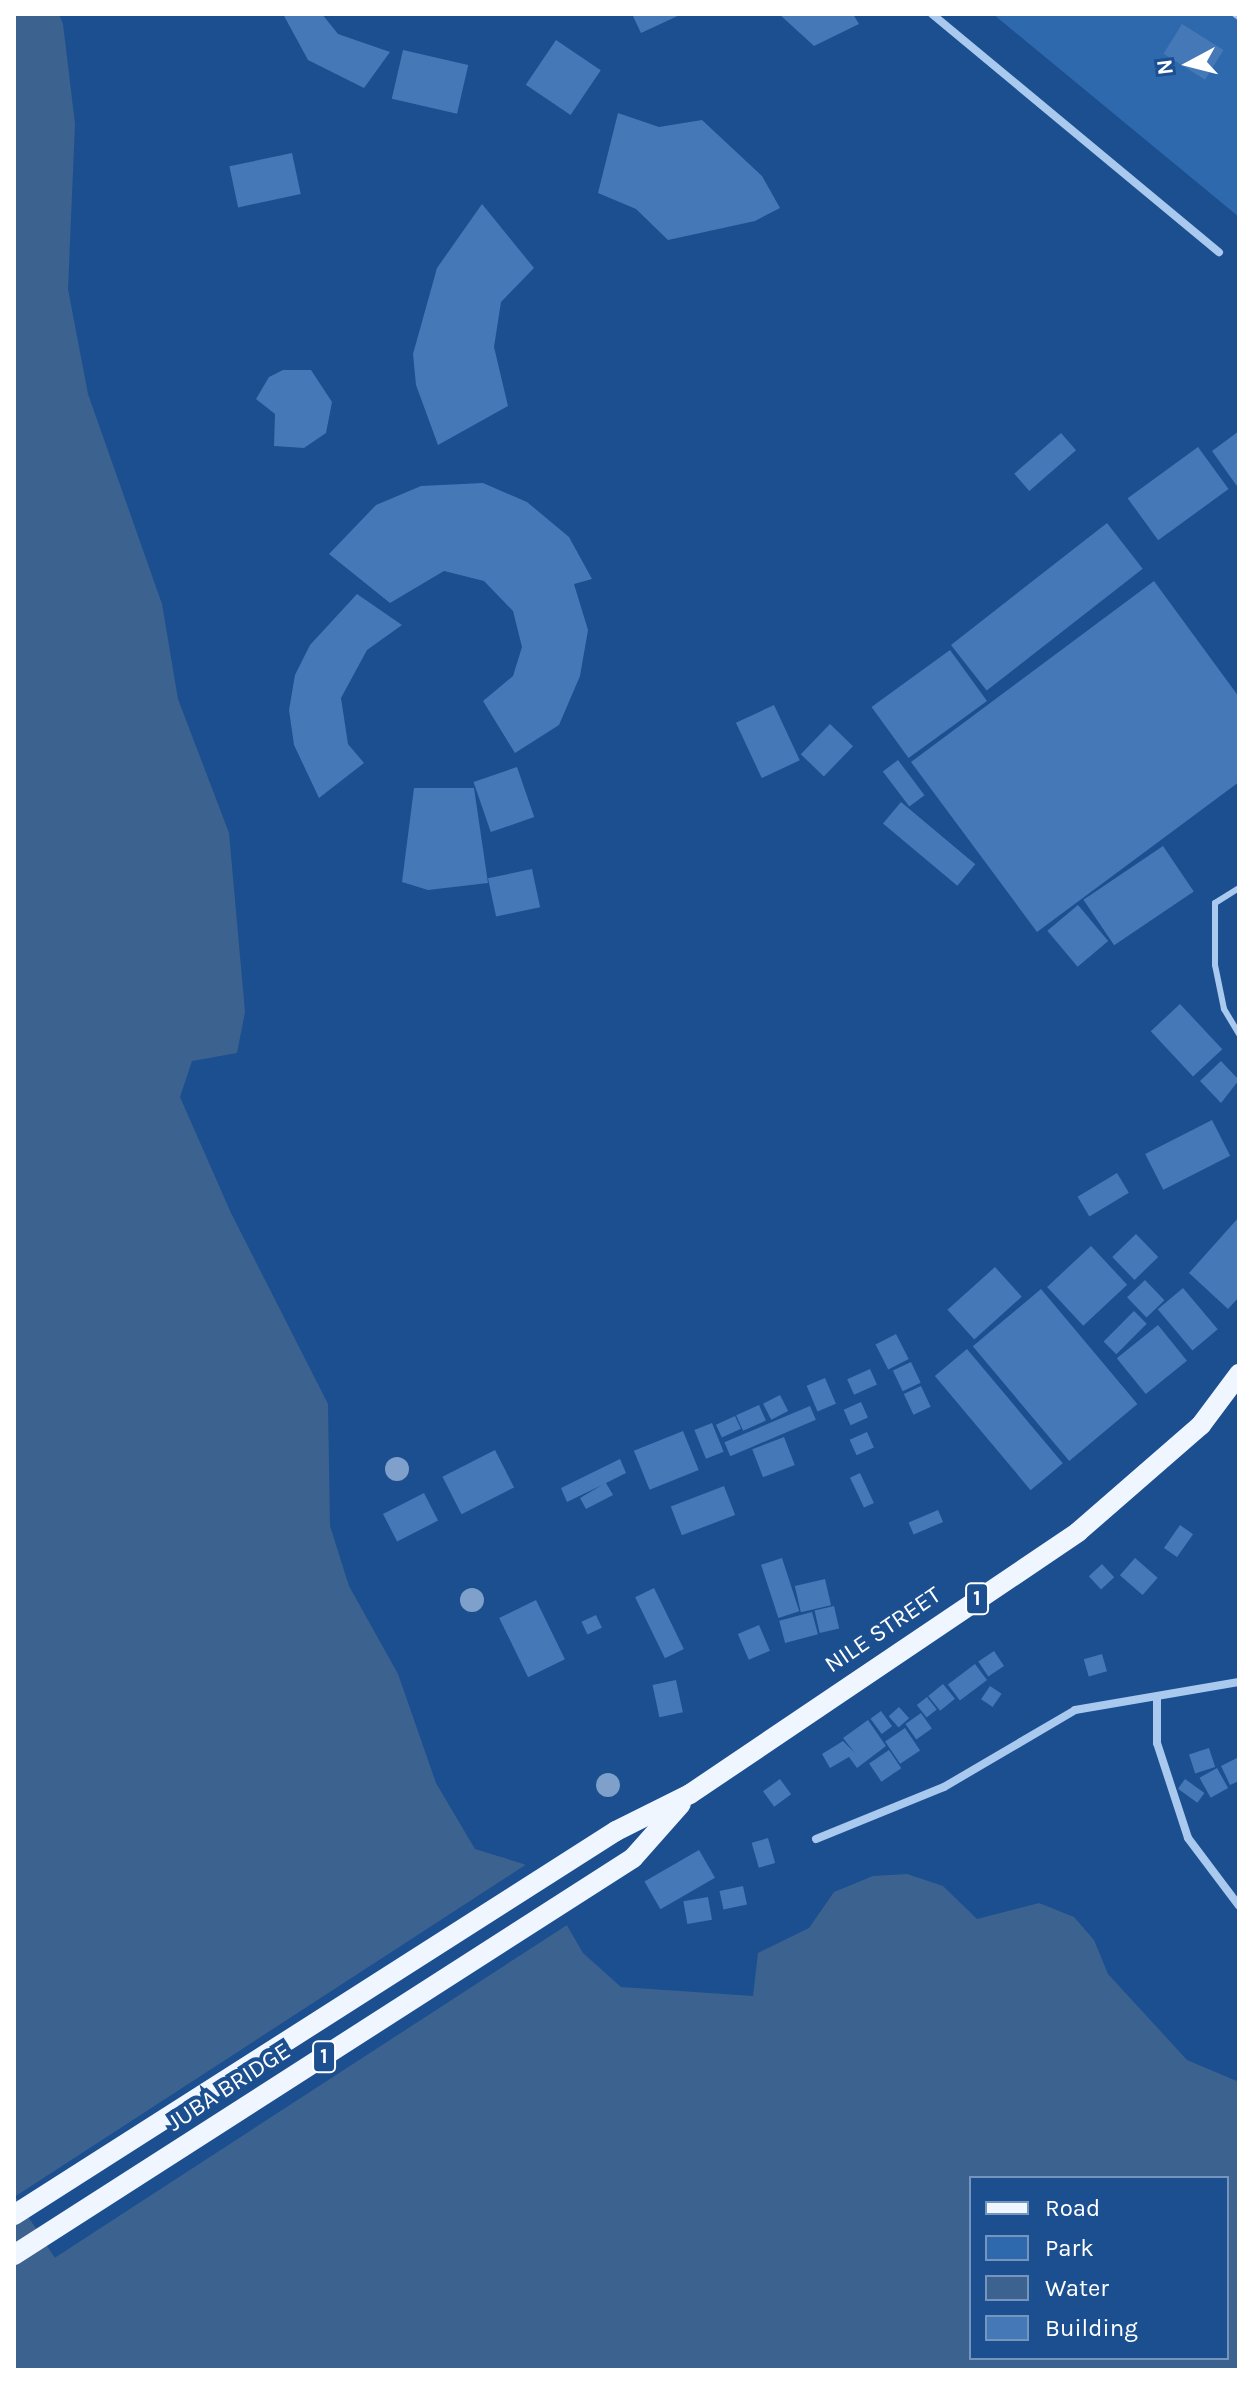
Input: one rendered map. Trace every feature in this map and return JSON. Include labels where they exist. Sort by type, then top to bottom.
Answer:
[{"type":"main road","name":"NILE STREET","points":[[690,1794],[1078,1532],[1201,1425],[1239,1374]]},
{"type":"main road","name":"JUBA BRIDGE","points":[[14,2215],[616,1831],[690,1794]]},
{"type":"main road","name":"JUBA BRIDGE","points":[[14,2255],[633,1858],[690,1794]]},
{"type":"street","points":[[932,14],[1219,252]]},
{"type":"street","points":[[816,1839],[944,1787],[1075,1710],[1239,1682]]},
{"type":"street","points":[[1157,1698],[1157,1743],[1188,1838],[1239,1906]]},
{"type":"lane","points":[[1239,888],[1215,903],[1215,965],[1224,1009],[1239,1034]]},
{"type":"green space","points":[[993,14],[1239,14],[1239,217]]},
{"type":"water","points":[[14,14],[59,14],[63,24],[75,124],[68,289],[88,394],[162,604],[178,699],[229,833],[245,1012],[237,1053],[192,1061],[180,1097],[231,1213],[328,1404],[330,1526],[349,1586],[398,1674],[436,1783],[475,1849],[533,1867],[583,1953],[621,1987],[753,1996],[758,1953],[809,1928],[834,1892],[873,1876],[907,1874],[943,1886],[977,1919],[1039,1903],[1074,1917],[1094,1940],[1108,1974],[1187,2060],[1239,2082],[1239,2370],[14,2370]]},
{"type":"pier","points":[[530,1862],[570,1923],[55,2258],[15,2196]]},
{"type":"building","points":[[283,14],[322,14],[338,34],[390,52],[364,88],[308,60]]},
{"type":"building","points":[[632,14],[682,14],[641,33]]},
{"type":"building","points":[[779,14],[853,14],[859,24],[814,46]]},
{"type":"building","points":[[1182,24],[1224,50],[1205,80],[1163,54]]},
{"type":"building","points":[[556,40],[601,70],[571,115],[526,85]]},
{"type":"building","points":[[403,50],[468,65],[457,114],[392,99]]},
{"type":"building","points":[[618,113],[659,127],[702,120],[762,176],[780,208],[755,221],[668,240],[636,209],[598,193]]},
{"type":"building","points":[[292,153],[301,194],[238,207],[229,166]]},
{"type":"building","points":[[482,204],[534,268],[501,302],[494,347],[508,406],[438,445],[416,385],[413,354],[437,268]]},
{"type":"building","points":[[283,370],[311,370],[332,402],[326,433],[304,448],[274,446],[275,414],[256,399],[269,377]]},
{"type":"building","points":[[1239,431],[1239,489],[1212,451]]},
{"type":"building","points":[[1061,433],[1076,450],[1029,491],[1014,474]]},
{"type":"building","points":[[1198,447],[1229,489],[1158,540],[1128,498]]},
{"type":"building","points":[[483,483],[527,502],[569,537],[592,579],[574,584],[588,630],[580,676],[559,725],[515,753],[483,701],[513,676],[522,647],[513,611],[484,581],[444,571],[390,603],[329,554],[376,505],[421,486]]},
{"type":"building","points":[[1107,523],[1143,569],[987,691],[951,645]]},
{"type":"building","points":[[1154,581],[1239,697],[1239,782],[1037,932],[911,762]]},
{"type":"building","points":[[357,594],[402,625],[367,650],[341,698],[348,744],[364,763],[319,798],[294,745],[289,710],[295,675],[310,645]]},
{"type":"building","points":[[950,650],[987,701],[909,758],[872,707]]},
{"type":"building","points":[[774,705],[800,760],[762,778],[736,723]]},
{"type":"building","points":[[830,724],[853,746],[824,776],[801,754]]},
{"type":"building","points":[[898,760],[924,795],[909,807],[883,771]]},
{"type":"building","points":[[517,767],[534,817],[491,832],[474,782]]},
{"type":"building","points":[[414,788],[474,788],[488,883],[428,890],[402,882]]},
{"type":"building","points":[[901,802],[975,864],[957,886],[883,823]]},
{"type":"building","points":[[1163,846],[1194,892],[1114,945],[1083,900]]},
{"type":"building","points":[[532,869],[540,907],[496,917],[488,878]]},
{"type":"building","points":[[1078,905],[1108,941],[1078,967],[1047,931]]},
{"type":"building","points":[[1180,1004],[1222,1049],[1193,1077],[1151,1031]]},
{"type":"building","points":[[1221,1061],[1239,1080],[1221,1103],[1200,1081]]},
{"type":"building","points":[[1212,1120],[1230,1156],[1163,1190],[1145,1154]]},
{"type":"building","points":[[1117,1173],[1129,1193],[1089,1216],[1078,1197]]},
{"type":"building","points":[[1239,1217],[1239,1297],[1228,1309],[1189,1273]]},
{"type":"building","points":[[1136,1234],[1158,1257],[1134,1280],[1112,1257]]},
{"type":"building","points":[[1091,1246],[1127,1285],[1083,1326],[1047,1287]]},
{"type":"building","points":[[995,1267],[1022,1297],[974,1340],[947,1310]]},
{"type":"building","points":[[1145,1280],[1164,1300],[1146,1318],[1127,1297]]},
{"type":"building","points":[[1183,1288],[1218,1329],[1192,1351],[1158,1309]]},
{"type":"building","points":[[1041,1289],[1137,1404],[1069,1461],[973,1346]]},
{"type":"building","points":[[1134,1311],[1147,1324],[1116,1354],[1104,1341]]},
{"type":"building","points":[[1158,1325],[1187,1361],[1146,1394],[1117,1358]]},
{"type":"building","points":[[896,1334],[909,1359],[888,1369],[876,1344]]},
{"type":"building","points":[[967,1349],[1063,1463],[1031,1490],[935,1376]]},
{"type":"building","points":[[911,1362],[921,1383],[903,1391],[893,1370]]},
{"type":"building","points":[[870,1369],[877,1385],[854,1395],[847,1379]]},
{"type":"building","points":[[825,1378],[836,1404],[818,1412],[807,1386]]},
{"type":"building","points":[[921,1386],[931,1407],[914,1415],[904,1394]]},
{"type":"building","points":[[780,1395],[788,1411],[771,1420],[763,1404]]},
{"type":"building","points":[[861,1402],[868,1418],[851,1425],[844,1410]]},
{"type":"building","points":[[759,1405],[766,1421],[743,1431],[736,1415]]},
{"type":"building","points":[[810,1406],[816,1420],[730,1456],[724,1442]]},
{"type":"building","points":[[735,1416],[741,1429],[722,1438],[716,1425]]},
{"type":"building","points":[[712,1423],[724,1452],[706,1459],[694,1430]]},
{"type":"building","points":[[683,1431],[699,1470],[650,1490],[634,1451]]},
{"type":"building","points":[[867,1432],[874,1448],[857,1455],[850,1440]]},
{"type":"building","points":[[784,1437],[795,1465],[763,1477],[752,1449]]},
{"type":"building","points":[[495,1450],[514,1487],[461,1514],[442,1477]]},
{"type":"building","points":[[620,1459],[626,1473],[606,1483],[613,1495],[586,1509],[580,1498],[602,1485],[567,1502],[561,1488]]},
{"type":"building","points":[[860,1473],[874,1503],[864,1508],[850,1478]]},
{"type":"building","points":[[724,1486],[735,1515],[682,1535],[671,1506]]},
{"type":"building","points":[[424,1493],[438,1521],[397,1542],[383,1514]]},
{"type":"building","points":[[938,1510],[943,1522],[914,1534],[909,1523]]},
{"type":"building","points":[[1180,1525],[1193,1534],[1177,1557],[1164,1548]]},
{"type":"building","points":[[782,1558],[799,1611],[778,1618],[761,1565]]},
{"type":"building","points":[[1135,1558],[1158,1578],[1143,1595],[1120,1575]]},
{"type":"building","points":[[1102,1564],[1114,1577],[1101,1589],[1089,1576]]},
{"type":"building","points":[[825,1579],[831,1605],[801,1612],[795,1586]]},
{"type":"building","points":[[654,1588],[684,1649],[665,1658],[635,1597]]},
{"type":"building","points":[[536,1600],[565,1659],[528,1677],[499,1618]]},
{"type":"building","points":[[834,1606],[839,1628],[820,1633],[815,1610]]},
{"type":"building","points":[[812,1612],[818,1634],[785,1643],[779,1621]]},
{"type":"building","points":[[596,1615],[602,1628],[587,1634],[581,1622]]},
{"type":"building","points":[[759,1625],[770,1651],[749,1660],[738,1634]]},
{"type":"building","points":[[994,1651],[1004,1666],[988,1677],[978,1662]]},
{"type":"building","points":[[1102,1654],[1107,1671],[1089,1677],[1084,1659]]},
{"type":"building","points":[[975,1664],[987,1680],[960,1700],[948,1684]]},
{"type":"building","points":[[676,1680],[683,1712],[659,1717],[653,1685]]},
{"type":"building","points":[[943,1684],[955,1699],[940,1711],[928,1696]]},
{"type":"building","points":[[990,1686],[1002,1694],[993,1707],[981,1699]]},
{"type":"building","points":[[927,1697],[937,1710],[927,1718],[917,1705]]},
{"type":"building","points":[[899,1707],[909,1718],[899,1728],[889,1716]]},
{"type":"building","points":[[881,1711],[892,1726],[882,1734],[870,1719]]},
{"type":"building","points":[[921,1713],[932,1729],[916,1739],[905,1724]]},
{"type":"building","points":[[868,1720],[886,1746],[857,1768],[849,1757],[830,1768],[822,1754],[843,1741],[855,1753],[843,1738]]},
{"type":"building","points":[[905,1728],[920,1750],[900,1764],[885,1741]]},
{"type":"building","points":[[1209,1748],[1215,1767],[1195,1774],[1189,1754]]},
{"type":"building","points":[[889,1750],[901,1768],[881,1782],[869,1763]]},
{"type":"building","points":[[1239,1757],[1239,1781],[1230,1785],[1221,1766]]},
{"type":"building","points":[[1217,1768],[1228,1788],[1211,1798],[1200,1778]]},
{"type":"building","points":[[780,1779],[791,1794],[774,1807],[763,1791]]},
{"type":"building","points":[[1185,1779],[1204,1793],[1197,1803],[1178,1789]]},
{"type":"building","points":[[768,1838],[775,1863],[759,1868],[752,1843]]},
{"type":"building","points":[[699,1850],[715,1878],[660,1909],[644,1882]]},
{"type":"building","points":[[743,1886],[747,1905],[723,1910],[720,1891]]},
{"type":"building","points":[[708,1897],[712,1920],[687,1924],[683,1901]]}]
